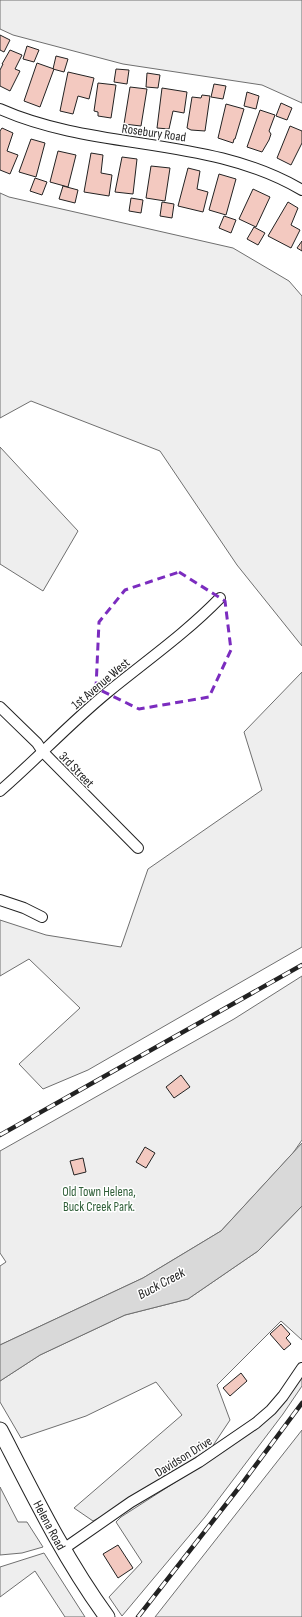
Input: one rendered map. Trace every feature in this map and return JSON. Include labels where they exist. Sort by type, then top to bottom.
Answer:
[{"type":"main road","name":"Helena Road","points":[[0,1430],[62,1550],[86,1588],[107,1617]]},
{"type":"street","name":"Rosebury Road","points":[[0,109],[32,121],[73,133],[184,149],[218,156],[257,169],[302,190]]},
{"type":"street","name":"1st Avenue West","points":[[0,791],[92,706],[182,634],[220,598]]},
{"type":"street","name":"3rd Street","points":[[0,707],[37,743],[43,752],[138,848]]},
{"type":"street","points":[[0,900],[24,908],[42,917]]},
{"type":"street","name":"Davidson Drive","points":[[62,1550],[131,1502],[200,1462],[256,1423],[271,1410],[283,1396],[302,1368]]},
{"type":"highlighted area","points":[[179,572],[225,601],[231,650],[209,697],[139,709],[96,688],[99,622],[125,590]]},
{"type":"green space","points":[[0,0],[302,0],[302,103],[262,85],[123,64],[13,35],[0,29]]},
{"type":"green space","points":[[0,193],[9,197],[233,248],[289,281],[302,296],[302,646],[237,565],[160,451],[31,401],[0,418]]},
{"type":"green space","points":[[0,447],[78,531],[43,591],[0,564]]},
{"type":"green space","points":[[302,672],[302,947],[88,1070],[43,1089],[19,1064],[80,1008],[29,959],[0,976],[0,920],[46,935],[121,947],[148,869],[262,790],[244,732]]},
{"type":"green space","name":"Old Town Helena, Buck Creek Park.","points":[[302,976],[302,1140],[293,1153],[221,1231],[143,1278],[0,1345],[0,1266],[6,1262],[0,1253],[0,1151],[234,1019]]},
{"type":"green space","points":[[302,1206],[302,1340],[281,1321],[217,1385],[230,1420],[212,1447],[120,1507],[93,1521],[74,1508],[182,1415],[156,1382],[86,1416],[21,1438],[0,1402],[0,1381],[40,1355],[125,1315],[188,1299],[258,1251]]},
{"type":"green space","points":[[302,1372],[302,1386],[283,1414],[205,1517],[122,1616],[109,1597],[142,1562],[116,1522],[121,1517],[216,1456],[278,1408]]},
{"type":"green space","points":[[302,1430],[302,1617],[155,1617]]},
{"type":"green space","points":[[44,1553],[85,1617],[65,1617],[35,1571],[0,1597],[0,1567]]},
{"type":"shaded area","points":[[0,1487],[18,1522],[27,1522],[43,1547],[22,1553],[0,1555]]},
{"type":"water","name":"Buck Creek","points":[[302,1143],[302,1206],[258,1251],[188,1299],[125,1315],[40,1355],[0,1381],[0,1345],[143,1278],[221,1231]]},
{"type":"building","points":[[0,35],[10,40],[4,52],[0,50]]},
{"type":"building","points":[[27,46],[39,50],[34,62],[23,59]]},
{"type":"building","points":[[10,50],[22,55],[15,69],[20,71],[10,91],[0,86],[0,70]]},
{"type":"building","points":[[56,56],[68,59],[64,72],[53,69]]},
{"type":"building","points":[[37,63],[54,69],[40,107],[24,101]]},
{"type":"building","points":[[116,69],[129,70],[127,84],[114,82]]},
{"type":"building","points":[[68,72],[94,78],[89,99],[78,96],[73,114],[60,111]]},
{"type":"building","points":[[147,73],[160,75],[158,88],[146,87]]},
{"type":"building","points":[[98,83],[116,85],[111,118],[98,116],[98,112],[94,111]]},
{"type":"building","points":[[214,84],[226,86],[223,99],[211,97]]},
{"type":"building","points":[[130,87],[147,89],[141,126],[124,124]]},
{"type":"building","points":[[162,88],[187,92],[184,113],[173,111],[169,129],[157,128]]},
{"type":"building","points":[[247,92],[259,96],[256,109],[244,106]]},
{"type":"building","points":[[202,95],[210,96],[205,131],[191,130],[187,128],[192,97],[201,98]]},
{"type":"building","points":[[281,103],[292,108],[287,120],[276,116]]},
{"type":"building","points":[[226,104],[244,109],[233,143],[218,138]]},
{"type":"building","points":[[260,110],[275,115],[269,131],[271,134],[269,140],[262,152],[247,147]]},
{"type":"building","points":[[290,126],[302,131],[302,143],[291,165],[277,158]]},
{"type":"building","points":[[2,128],[13,133],[7,151],[18,155],[10,174],[0,170],[0,131]]},
{"type":"building","points":[[31,139],[45,143],[36,177],[19,172]]},
{"type":"building","points":[[58,151],[76,155],[68,187],[50,182]]},
{"type":"building","points":[[91,153],[103,155],[101,173],[112,175],[109,196],[84,192]]},
{"type":"building","points":[[122,157],[137,159],[133,194],[115,192]]},
{"type":"building","points":[[151,166],[170,168],[165,201],[146,198]]},
{"type":"building","points":[[188,168],[200,171],[197,189],[208,192],[203,212],[178,206]]},
{"type":"building","points":[[219,174],[236,179],[226,215],[209,210]]},
{"type":"building","points":[[35,178],[47,182],[42,195],[30,191]]},
{"type":"building","points":[[63,186],[78,190],[75,203],[59,199]]},
{"type":"building","points":[[253,189],[270,197],[256,227],[239,219]]},
{"type":"building","points":[[131,198],[143,200],[141,213],[129,211]]},
{"type":"building","points":[[162,202],[174,204],[172,218],[160,216]]},
{"type":"building","points":[[288,202],[298,208],[291,225],[300,230],[291,248],[268,236]]},
{"type":"building","points":[[224,216],[236,220],[231,233],[219,228]]},
{"type":"building","points":[[254,227],[265,233],[258,245],[247,239]]},
{"type":"building","points":[[302,241],[302,251],[297,248]]},
{"type":"building","points":[[181,1075],[190,1087],[174,1098],[166,1087]]},
{"type":"building","points":[[145,1147],[155,1153],[146,1168],[136,1162]]},
{"type":"building","points":[[83,1158],[86,1172],[74,1175],[70,1161]]},
{"type":"building","points":[[281,1324],[290,1334],[286,1338],[291,1344],[284,1350],[270,1334]]},
{"type":"building","points":[[241,1373],[247,1381],[230,1396],[223,1388]]},
{"type":"building","points":[[118,1545],[133,1568],[118,1578],[103,1554]]},
{"type":"railway","points":[[0,1135],[302,965]]},
{"type":"railway","points":[[138,1617],[241,1485],[302,1403]]}]
